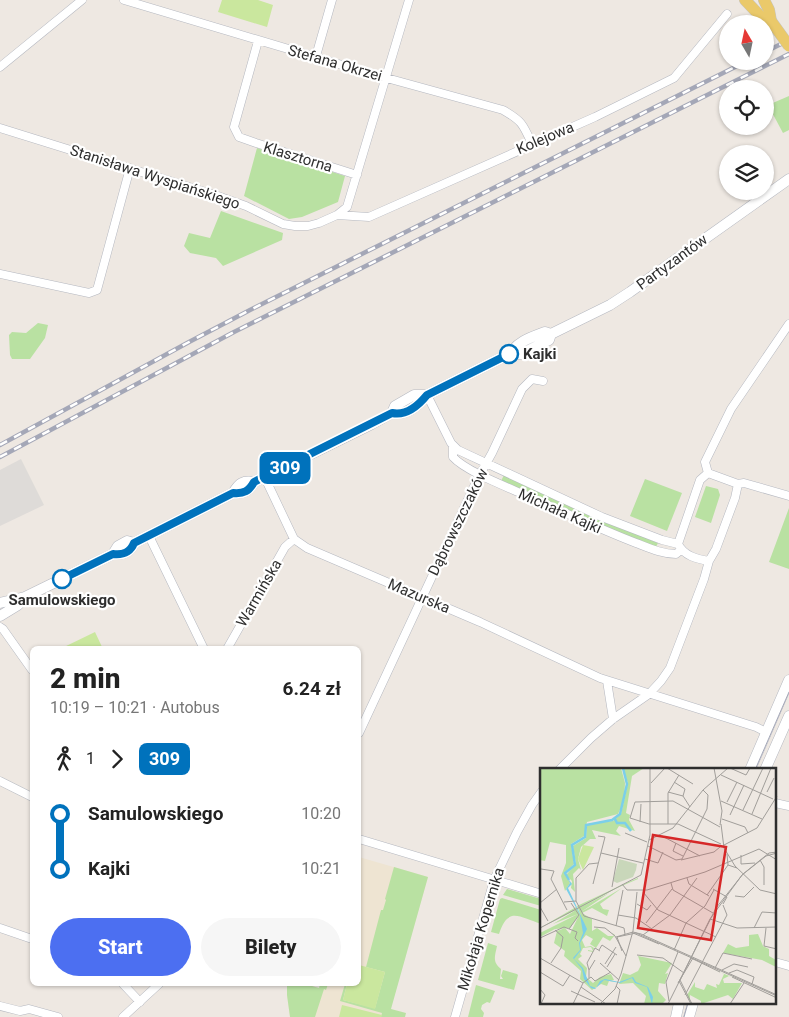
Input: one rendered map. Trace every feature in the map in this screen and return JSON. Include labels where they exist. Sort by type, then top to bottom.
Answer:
[{"type":"main road","points":[[746,0],[759,15]]},
{"type":"main road","points":[[765,1],[769,15]]},
{"type":"main road","points":[[774,25],[789,46]]},
{"type":"street","points":[[0,67],[82,0]]},
{"type":"street","name":"Stefana Okrzei","points":[[124,0],[258,41],[503,110],[516,117],[524,125],[532,144]]},
{"type":"street","points":[[316,56],[332,0]]},
{"type":"street","points":[[337,215],[347,207],[409,0]]},
{"type":"street","name":"Kolejowa","points":[[337,215],[368,217],[595,117],[674,78],[727,14]]},
{"type":"street","name":"Klasztorna","points":[[258,41],[234,127],[239,136],[357,175]]},
{"type":"street","points":[[0,58],[11,58]]},
{"type":"street","name":"Stanisława Wyspiańskiego","points":[[0,128],[246,206],[283,224],[308,226],[337,215]]},
{"type":"street","points":[[0,274],[89,293],[97,290],[130,168]]},
{"type":"street","name":"Partyzantów","points":[[0,603],[25,597],[113,554],[118,546],[122,544],[127,542],[134,543],[233,493],[242,494],[250,490],[254,482],[392,413],[400,415],[414,408],[427,395],[509,354],[516,344],[545,332],[551,334],[610,305],[788,180]]},
{"type":"street","points":[[708,473],[705,462],[731,409],[789,324]]},
{"type":"street","name":"Dąbrowszczaków","points":[[361,729],[480,474],[523,387],[532,379],[543,381]]},
{"type":"street","name":"Michała Kajki","points":[[427,395],[453,447],[453,457],[456,460],[480,474],[616,536],[668,554],[676,554],[680,547],[602,517],[453,447]]},
{"type":"street","points":[[708,473],[738,484],[744,483],[789,496]]},
{"type":"street","points":[[708,473],[700,480],[680,547],[699,560],[709,561]]},
{"type":"street","points":[[265,478],[294,539]]},
{"type":"street","points":[[562,768],[591,738],[613,719],[649,694],[661,681],[673,662],[709,561],[716,549],[738,491],[738,484]]},
{"type":"street","points":[[149,536],[203,646]]},
{"type":"street","name":"Mazurska","points":[[294,539],[307,548],[489,626],[607,680],[756,727],[766,732]]},
{"type":"street","name":"Warmińska","points":[[229,646],[285,547],[294,539]]},
{"type":"street","name":"Partyzantów","points":[[2,615],[18,605],[25,597]]},
{"type":"street","points":[[2,615],[2,628],[30,667]]},
{"type":"street","points":[[607,680],[613,719]]},
{"type":"street","points":[[751,768],[789,680]]},
{"type":"street","points":[[766,768],[789,716]]},
{"type":"street","points":[[0,780],[30,796]]},
{"type":"street","name":"Mikołaja Kopernika","points":[[455,1017],[494,880],[517,832],[532,804],[540,794]]},
{"type":"street","points":[[776,802],[789,806]]},
{"type":"street","points":[[361,840],[540,893]]},
{"type":"street","points":[[0,928],[30,938]]},
{"type":"street","points":[[776,962],[789,966]]},
{"type":"street","points":[[125,986],[140,1002]]},
{"type":"street","points":[[123,1017],[158,986]]},
{"type":"street","points":[[676,1017],[680,1004]]},
{"type":"street","points":[[689,1017],[693,1004]]},
{"type":"street","points":[[0,1006],[58,1017]]},
{"type":"shaded area","points":[[21,459],[44,505],[0,526],[0,470]]},
{"type":"shaded area","points":[[361,858],[428,877],[388,1017],[290,1017],[287,986],[312,986],[319,988],[320,986],[361,986]]},
{"type":"green space","points":[[222,0],[258,0],[273,5],[267,27],[218,12]]},
{"type":"green space","points":[[789,96],[789,130],[783,133],[774,116],[774,102]]},
{"type":"green space","points":[[257,148],[345,176],[338,202],[302,217],[289,219],[244,196]]},
{"type":"green space","points":[[221,211],[283,233],[282,240],[223,266],[216,258],[190,253],[184,246],[189,233],[210,238]]},
{"type":"green space","points":[[38,323],[48,325],[45,338],[30,359],[12,359],[9,335],[12,332],[26,333]]},
{"type":"green space","points":[[504,475],[658,543],[656,547],[624,536],[501,481]]},
{"type":"green space","points":[[645,479],[682,493],[667,531],[630,516]]},
{"type":"green space","points":[[706,486],[718,489],[720,495],[711,523],[695,517]]},
{"type":"green space","points":[[789,508],[789,569],[769,562]]},
{"type":"green space","points":[[95,632],[102,646],[66,646]]},
{"type":"green space","points":[[394,867],[428,877],[391,1009],[406,1013],[405,1017],[381,1017],[382,1013],[340,1001],[344,986],[346,986],[343,1000],[375,1008],[385,972],[366,967]]},
{"type":"green space","points":[[507,889],[540,899],[540,906],[503,895]]},
{"type":"green space","points":[[500,899],[540,910],[540,924],[515,916],[506,920],[499,934],[491,932]]},
{"type":"green space","points":[[488,943],[497,946],[495,959],[496,964],[501,969],[500,979],[503,979],[501,976],[503,970],[518,975],[514,990],[478,980]]},
{"type":"green space","points":[[361,966],[385,972],[375,1009],[343,1000],[346,986],[361,986]]},
{"type":"green space","points":[[476,985],[495,991],[490,1003],[487,1002],[482,1005],[483,1017],[468,1017]]},
{"type":"green space","points":[[287,986],[312,986],[319,988],[320,986],[327,986],[326,990],[324,989],[315,1017],[290,1017]]},
{"type":"green space","points":[[342,1005],[382,1015],[381,1017],[339,1017]]},
{"type":"tram line","points":[[756,768],[789,692]]},
{"type":"tram line","points":[[684,1017],[688,1004]]},
{"type":"railway","points":[[774,48],[789,40]]},
{"type":"railway","points":[[0,457],[234,332],[789,54]]},
{"type":"railway","points":[[0,445],[250,310],[729,70]]},
{"type":"bus line","name":"309","points":[[62,579],[113,554],[122,555],[126,553],[131,550],[134,543],[233,493],[242,494],[250,490],[254,482],[392,413],[400,415],[419,405],[427,395],[509,354]]},
{"type":"place","name":"Kajki","points":[[509,354]]},
{"type":"place","name":"Samulowskiego","points":[[62,579]]}]
